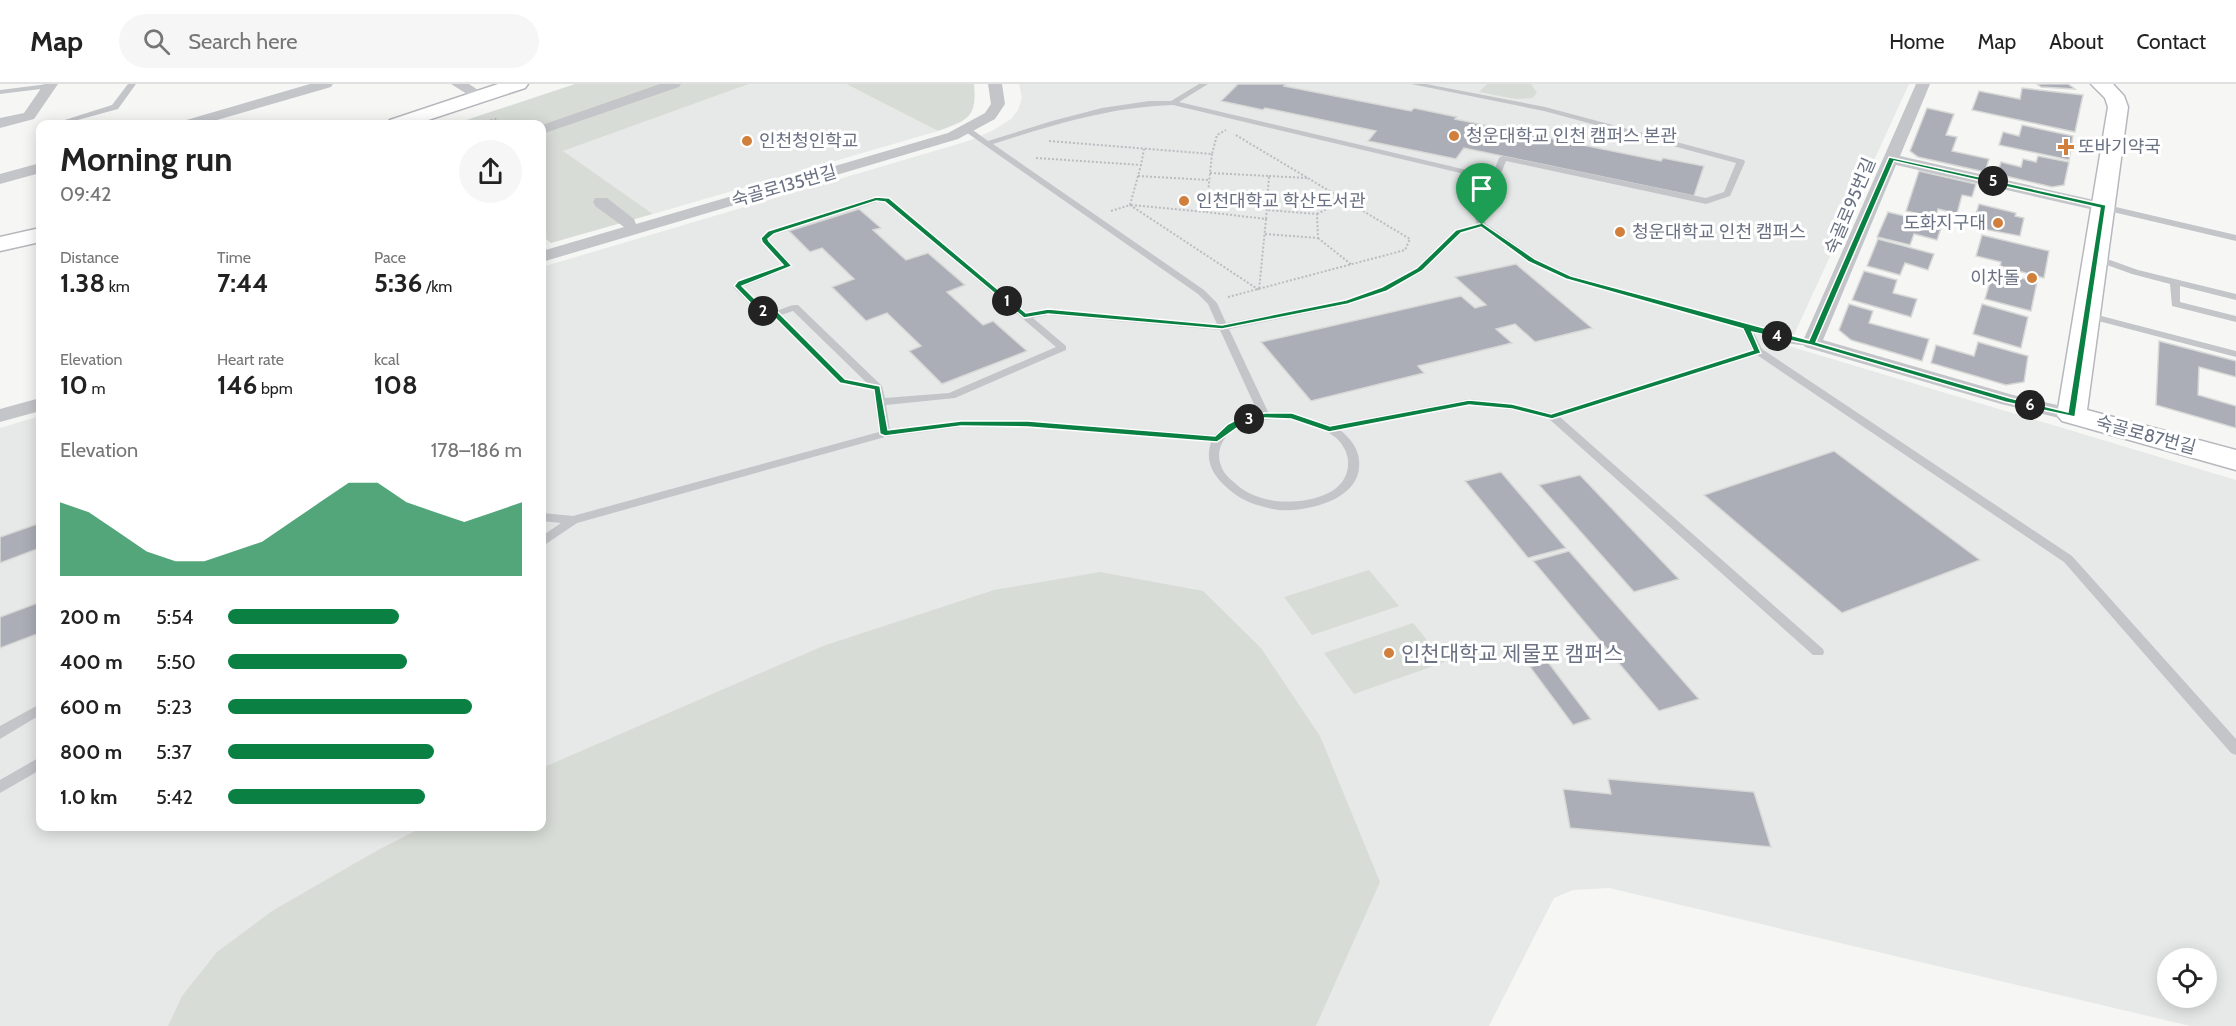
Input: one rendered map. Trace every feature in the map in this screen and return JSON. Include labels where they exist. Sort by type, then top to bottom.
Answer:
[{"type":"street","points":[[203,120],[326,84]]},
{"type":"street","points":[[458,84],[480,96]]},
{"type":"street","points":[[409,120],[518,84]]},
{"type":"street","points":[[546,129],[674,84]]},
{"type":"street","name":"숙골로135번길","points":[[546,256],[938,141],[967,130],[990,116],[995,110],[998,104],[995,84]]},
{"type":"street","name":"숙골로95번길","points":[[1812,343],[1923,84]]},
{"type":"street","name":"숙골로87번길","points":[[2101,84],[2114,96],[2118,107],[2072,415],[2236,460]]},
{"type":"street","points":[[0,123],[29,117],[50,85]]},
{"type":"street","points":[[1892,159],[2103,207]]},
{"type":"street","points":[[0,179],[36,169]]},
{"type":"street","points":[[601,202],[628,223]]},
{"type":"street","points":[[0,244],[36,236]]},
{"type":"street","points":[[1812,343],[2008,400],[2072,415]]},
{"type":"street","points":[[0,416],[36,405]]},
{"type":"lane","points":[[70,120],[115,107],[132,84]]},
{"type":"lane","points":[[1173,103],[1204,84]]},
{"type":"lane","points":[[1415,84],[1545,109],[1741,162],[1727,194],[1706,201],[1503,158],[1479,218],[1482,225],[1532,260],[1568,277],[1812,343]]},
{"type":"lane","points":[[1461,93],[1467,84]]},
{"type":"lane","points":[[0,92],[50,85]]},
{"type":"lane","points":[[986,144],[1052,123],[1143,103],[1173,103],[1494,178]]},
{"type":"lane","points":[[967,130],[1201,292],[1212,303],[1265,416]]},
{"type":"lane","points":[[879,402],[951,396],[1063,348],[887,200],[876,199],[771,233],[764,238],[788,266],[738,286],[763,312],[775,314],[795,307],[878,388],[879,402],[885,434]]},
{"type":"lane","points":[[2103,207],[2236,238]]},
{"type":"lane","points":[[1024,316],[1048,312],[1222,327],[1348,302],[1384,289],[1419,270],[1459,231],[1482,225]]},
{"type":"lane","points":[[2096,258],[2135,272],[2236,297]]},
{"type":"lane","points":[[2175,283],[2175,304],[2236,319]]},
{"type":"lane","points":[[775,314],[843,381],[878,388]]},
{"type":"lane","points":[[2086,315],[2236,354]]},
{"type":"lane","points":[[1746,327],[1758,351],[2068,559],[2236,749]]},
{"type":"lane","points":[[1552,416],[1758,351]]},
{"type":"lane","points":[[1329,429],[1469,402],[1512,406],[1552,416],[1818,652]]},
{"type":"lane","points":[[1265,416],[1292,416],[1329,429],[1348,446],[1353,456],[1354,467],[1351,478],[1333,496],[1302,505],[1266,503],[1235,491],[1224,482],[1212,460],[1217,439],[1241,421],[1265,416]]},
{"type":"lane","points":[[546,539],[573,520],[885,434],[961,424],[1028,424],[1217,439]]},
{"type":"lane","points":[[546,517],[573,520]]},
{"type":"lane","points":[[0,733],[36,711]]},
{"type":"lane","points":[[0,787],[36,765]]},
{"type":"path","points":[[1227,129],[1228,116]]},
{"type":"path","points":[[1206,212],[1212,154],[1217,135],[1227,129]]},
{"type":"path","points":[[1220,292],[1230,298],[1352,265],[1404,250],[1410,239],[1227,129]]},
{"type":"path","points":[[1044,141],[1212,154]]},
{"type":"path","points":[[1130,205],[1144,149]]},
{"type":"path","points":[[1027,157],[1141,165]]},
{"type":"path","points":[[1210,173],[1308,178]]},
{"type":"path","points":[[1138,176],[1209,180]]},
{"type":"path","points":[[1259,290],[1269,176]]},
{"type":"path","points":[[1267,210],[1317,214],[1345,200]]},
{"type":"path","points":[[1130,205],[1259,290]]},
{"type":"path","points":[[1115,219],[1106,213],[1130,205],[1266,219]]},
{"type":"path","points":[[1317,214],[1318,238]]},
{"type":"path","points":[[1265,234],[1318,238],[1352,265]]},
{"type":"shaded area","points":[[575,84],[749,84],[563,151],[653,214],[551,243],[546,239],[546,120],[466,120]]},
{"type":"shaded area","name":"인천청인학교","points":[[749,84],[846,84],[938,131],[653,214],[562,151]]},
{"type":"shaded area","points":[[846,84],[974,84],[974,104],[969,116],[964,120],[938,131]]},
{"type":"shaded area","name":"인천대학교 제물포 캠퍼스","points":[[1019,84],[1909,84],[1789,346],[2236,480],[2236,1026],[2190,1026],[1609,888],[1573,890],[1554,898],[1489,1026],[0,1026],[0,428],[36,417],[36,831],[546,831],[546,266],[968,141],[992,131],[1011,119],[1018,110],[1022,98]]},
{"type":"shaded area","points":[[1487,84],[1531,84],[1537,93],[1532,98],[1516,99],[1479,92]]},
{"type":"shaded area","points":[[1369,570],[1399,606],[1312,635],[1284,597]]},
{"type":"shaded area","points":[[1100,572],[1203,591],[1261,648],[1320,736],[1380,882],[1316,1026],[168,1026],[182,996],[217,952],[272,911],[378,850],[415,831],[546,831],[546,766],[823,646],[994,590]]},
{"type":"shaded area","points":[[1413,623],[1445,662],[1354,694],[1324,653]]},
{"type":"building","name":"청운대학교 인천 캠퍼스 본관","points":[[1238,84],[1286,84],[1284,86],[1411,111],[1414,108],[1457,117],[1455,119],[1661,161],[1663,158],[1704,166],[1694,196],[1464,148],[1456,159],[1368,141],[1376,131],[1221,101]]},
{"type":"building","points":[[2037,84],[2068,84],[2075,89],[2041,87]]},
{"type":"building","points":[[2022,88],[2083,95],[2075,132],[1972,110],[1979,91],[2020,99]]},
{"type":"building","points":[[1927,108],[1954,114],[1946,135],[1957,137],[1952,151],[1989,159],[1985,172],[1918,157],[1910,151]]},
{"type":"building","points":[[2022,125],[2073,136],[2069,160],[1999,145],[2003,132],[2019,136]]},
{"type":"building","points":[[2038,156],[2069,162],[2064,185],[2052,187],[1997,174],[2001,162],[2021,167],[2023,159],[2036,162]]},
{"type":"building","points":[[1919,171],[1976,184],[1972,197],[1962,195],[1957,214],[1938,209],[1936,218],[1906,211]]},
{"type":"building","name":"도화지구대","points":[[1979,204],[2016,213],[2015,216],[2024,218],[2020,236],[1972,227]]},
{"type":"building","points":[[859,209],[881,228],[873,230],[906,260],[928,253],[965,285],[947,292],[983,325],[993,321],[1027,351],[942,384],[909,351],[921,346],[887,313],[866,321],[832,287],[854,279],[822,248],[810,252],[789,231]]},
{"type":"building","points":[[1888,212],[1942,225],[1937,240],[1914,234],[1910,245],[1877,237]]},
{"type":"building","points":[[1982,235],[2049,251],[2044,278],[2000,266],[2001,262],[1976,256]]},
{"type":"building","points":[[1878,239],[1934,254],[1928,270],[1905,263],[1900,275],[1867,266]]},
{"type":"building","points":[[1516,264],[1592,328],[1535,342],[1515,324],[1496,329],[1512,343],[1418,366],[1424,373],[1311,401],[1261,342],[1461,296],[1475,308],[1486,305],[1455,277]]},
{"type":"building","points":[[1864,271],[1897,280],[1893,293],[1917,299],[1911,317],[1852,300]]},
{"type":"building","points":[[1993,271],[2037,282],[2031,311],[1985,299]]},
{"type":"building","points":[[1849,304],[1873,311],[1869,323],[1929,339],[1922,361],[1851,340],[1839,330]]},
{"type":"building","points":[[1982,304],[2028,317],[2021,348],[1973,334]]},
{"type":"building","points":[[2159,341],[2236,361],[2236,377],[2199,367],[2198,395],[2236,406],[2236,428],[2156,405]]},
{"type":"building","points":[[1978,342],[2028,356],[2024,382],[2006,385],[1931,363],[1936,345],[1974,356]]},
{"type":"building","points":[[1834,451],[1980,560],[1842,613],[1704,495]]},
{"type":"building","points":[[1501,472],[1566,548],[1528,558],[1465,481]]},
{"type":"building","points":[[1580,475],[1679,579],[1634,592],[1539,485]]},
{"type":"building","points":[[36,524],[36,550],[0,563],[0,537]]},
{"type":"building","points":[[1569,551],[1699,699],[1659,711],[1533,561]]},
{"type":"building","points":[[36,604],[36,634],[0,648],[0,617]]},
{"type":"building","points":[[1548,662],[1591,719],[1573,725],[1530,667]]},
{"type":"building","points":[[1608,779],[1754,792],[1771,847],[1570,828],[1563,789],[1611,794]]},
{"type":"place","name":"청운대학교 인천 캠퍼스 본관","points":[[1454,136]]},
{"type":"place","name":"인천청인학교","points":[[747,141]]},
{"type":"place","name":"또바기약국","points":[[2066,147]]},
{"type":"place","name":"인천대학교 학산도서관","points":[[1184,201]]},
{"type":"place","name":"도화지구대","points":[[1998,223]]},
{"type":"place","name":"청운대학교 인천 캠퍼스","points":[[1620,232]]},
{"type":"place","name":"이차돌","points":[[2032,278]]},
{"type":"place","name":"인천대학교 제물포 캠퍼스","points":[[1389,653]]},
{"type":"route","points":[[1482,225],[1459,231],[1419,270],[1384,289],[1348,302],[1222,327],[1048,312],[1024,316],[887,200],[876,199],[771,233],[764,238],[766,242],[788,266],[738,286],[763,312],[775,314],[843,381],[878,388],[885,434],[961,424],[1028,424],[1217,439],[1223,432],[1241,421],[1279,415],[1306,419],[1329,429],[1469,402],[1512,406],[1552,416],[1758,351],[1746,327],[1794,341],[1812,343],[1892,159],[2103,207],[2072,415],[2008,400],[1812,343],[1794,341],[1568,277],[1532,260],[1482,225]]}]
